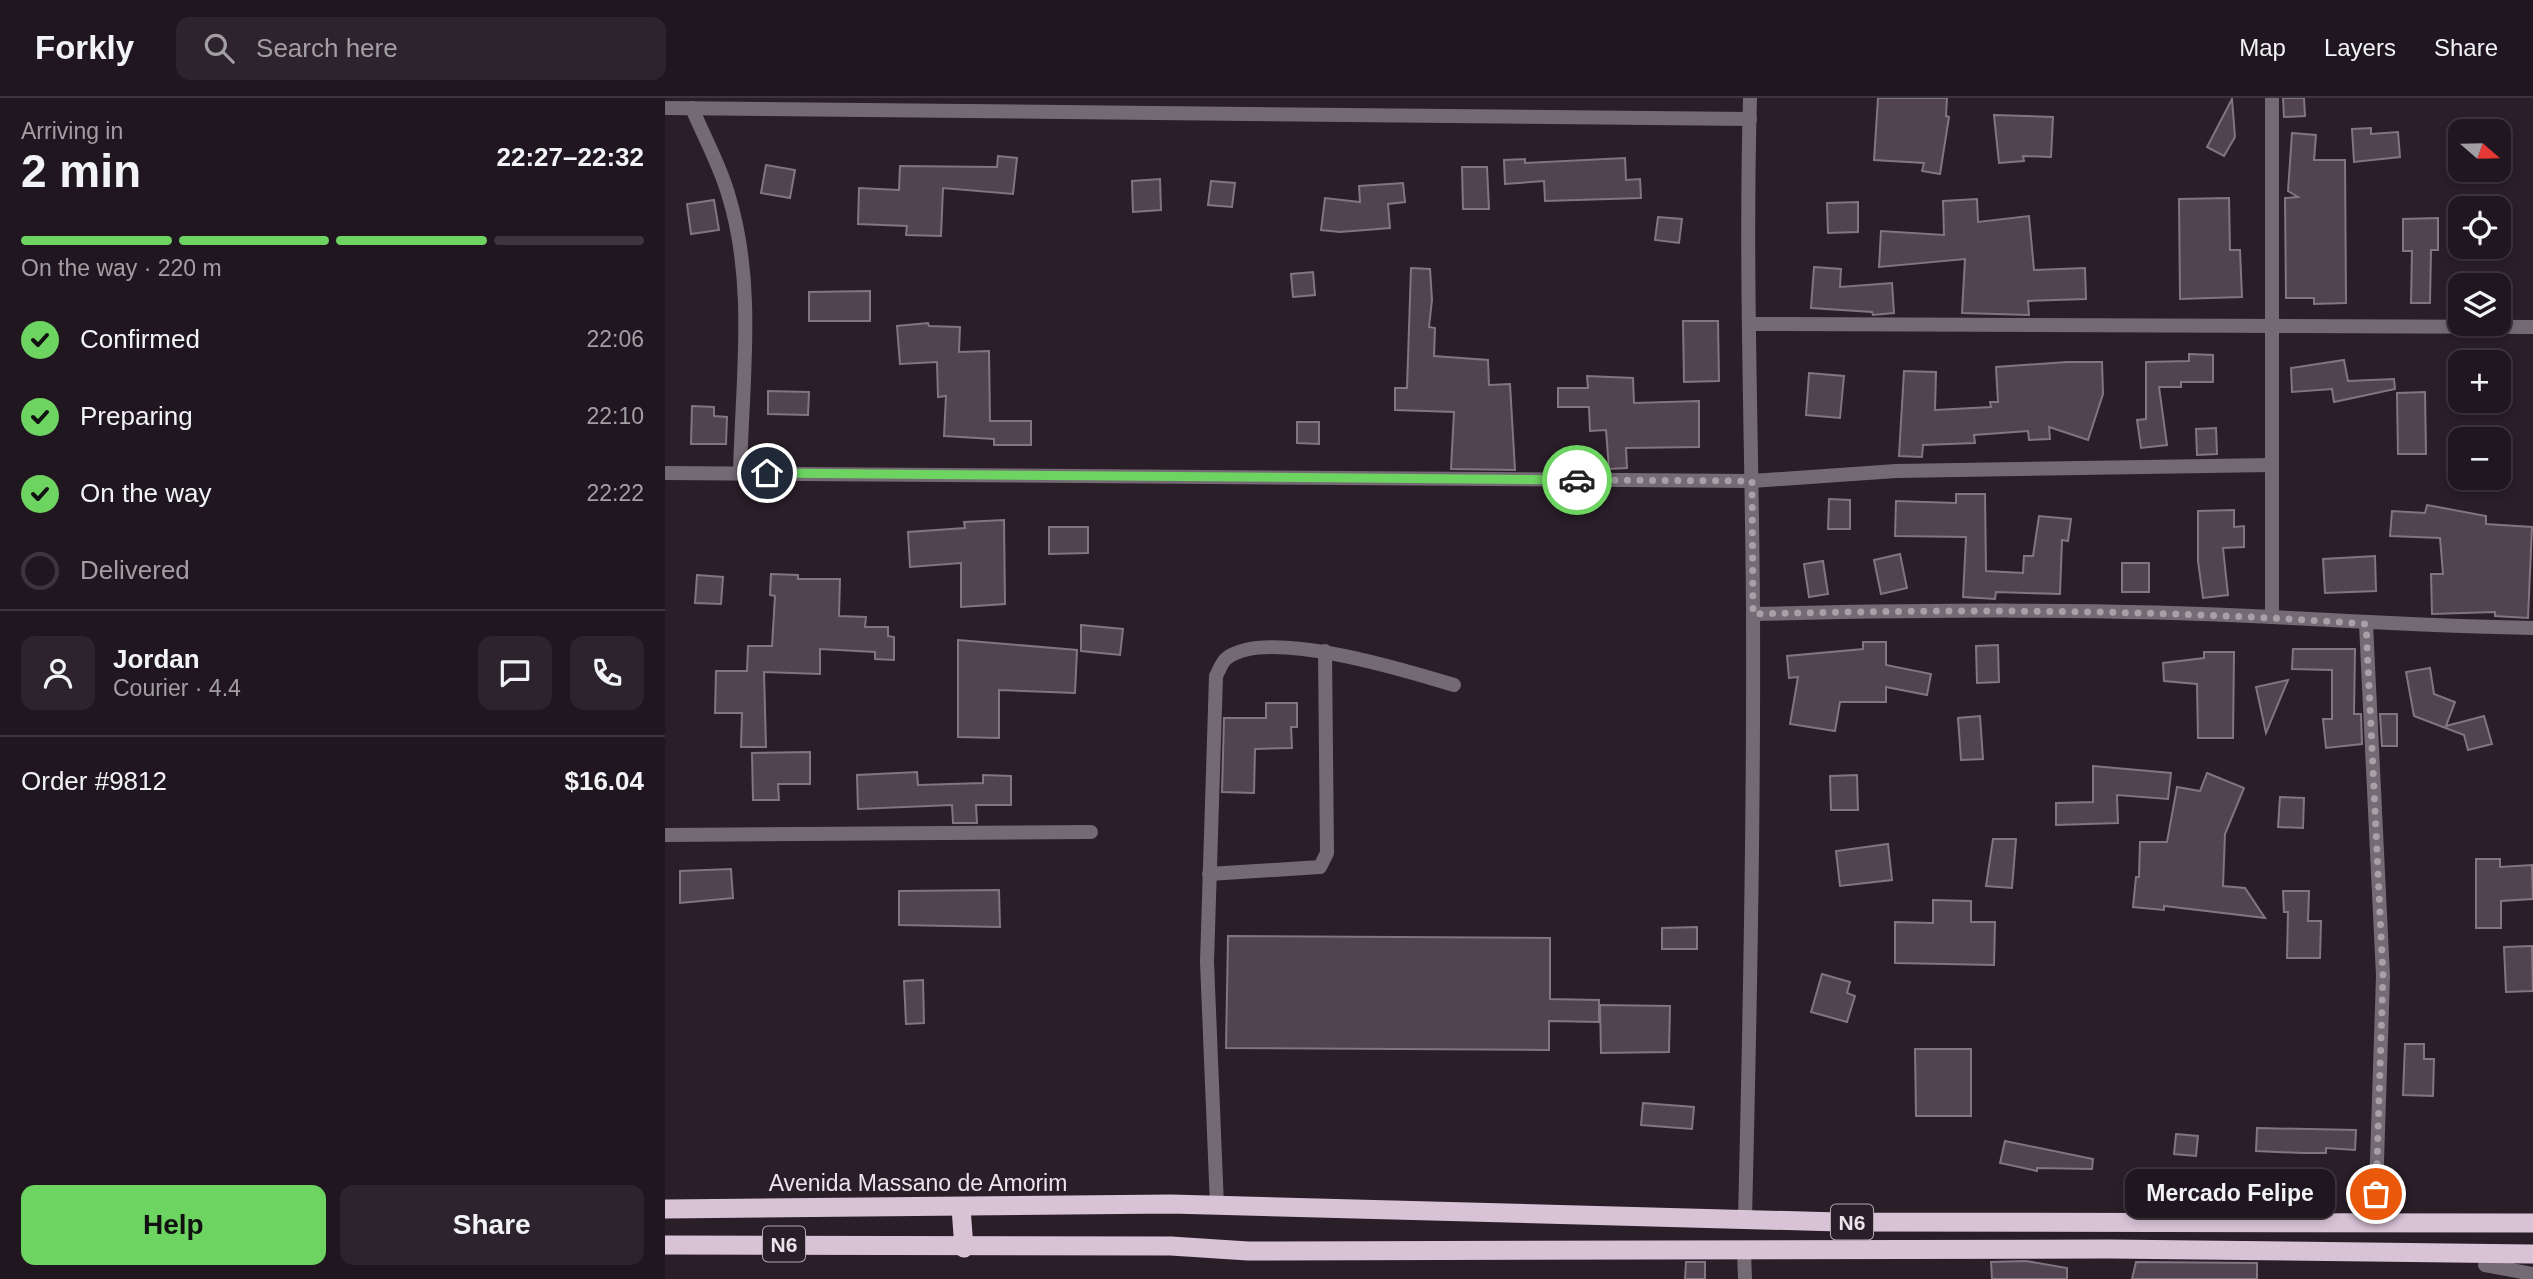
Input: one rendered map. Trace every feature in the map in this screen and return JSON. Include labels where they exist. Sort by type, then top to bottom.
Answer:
[{"type":"highway","name":"Avenida Massano de Amorim","points":[[665,1209],[1171,1204],[1217,1206]]},
{"type":"highway","name":"N6","points":[[1217,1206],[1839,1222],[2533,1223]]},
{"type":"highway","points":[[961,1208],[964,1248]]},
{"type":"highway","name":"N6","points":[[665,1245],[826,1243],[964,1248],[1171,1246],[1248,1251],[1505,1248],[1744,1251],[2109,1249],[2484,1266],[2533,1254]]},
{"type":"street","points":[[1745,1219],[1752,918],[1753,614],[1749,324],[1751,98]]},
{"type":"street","points":[[2272,98],[2272,617]]},
{"type":"street","points":[[665,108],[1750,119]]},
{"type":"street","points":[[692,108],[729,195],[738,233],[747,314],[740,473]]},
{"type":"street","points":[[1749,324],[2533,327]]},
{"type":"street","points":[[665,472],[1752,481],[1896,471],[2272,465]]},
{"type":"street","points":[[1753,614],[1874,611],[2272,617],[2366,624],[2533,628]]},
{"type":"street","points":[[2366,624],[2383,976],[2375,1222]]},
{"type":"street","points":[[1217,1206],[1207,962],[1216,676],[1226,658],[1247,649],[1325,651],[1454,685]]},
{"type":"street","points":[[1209,874],[1320,867],[1327,853],[1325,651]]},
{"type":"street","points":[[665,835],[1091,832]]},
{"type":"street","points":[[1744,1251],[1745,1279]]},
{"type":"street","points":[[2484,1266],[2533,1274]]},
{"type":"building","points":[[1878,98],[1947,98],[1946,116],[1949,117],[1940,174],[1922,171],[1924,163],[1874,160]]},
{"type":"building","points":[[2283,98],[2304,98],[2305,116],[2284,117]]},
{"type":"building","points":[[2232,99],[2235,137],[2224,156],[2207,147]]},
{"type":"building","points":[[1994,115],[2053,117],[2051,157],[2023,156],[2024,161],[1999,163]]},
{"type":"building","points":[[2371,128],[2371,134],[2398,132],[2400,157],[2354,162],[2352,129]]},
{"type":"building","points":[[2292,133],[2316,135],[2314,160],[2345,160],[2346,303],[2314,304],[2314,298],[2286,298],[2285,198],[2298,197],[2288,191]]},
{"type":"building","points":[[998,156],[1017,158],[1013,194],[943,188],[941,236],[906,235],[907,226],[858,224],[859,188],[899,190],[900,166],[997,167]]},
{"type":"building","points":[[1625,158],[1626,180],[1640,179],[1641,198],[1545,201],[1544,181],[1505,184],[1504,160],[1525,159],[1525,163]]},
{"type":"building","points":[[766,165],[795,170],[790,198],[761,193]]},
{"type":"building","points":[[1462,167],[1487,167],[1489,209],[1463,209]]},
{"type":"building","points":[[1160,179],[1161,210],[1133,212],[1132,181]]},
{"type":"building","points":[[1211,181],[1235,183],[1232,207],[1208,205]]},
{"type":"building","points":[[1403,183],[1405,202],[1388,204],[1390,228],[1340,232],[1321,230],[1325,198],[1360,202],[1359,186]]},
{"type":"building","points":[[2229,198],[2230,250],[2240,250],[2242,297],[2180,299],[2179,199]]},
{"type":"building","points":[[1977,199],[1978,222],[2029,216],[2034,270],[2085,268],[2086,299],[2028,301],[2029,315],[1962,313],[1965,259],[1879,267],[1881,231],[1944,235],[1943,201]]},
{"type":"building","points":[[714,200],[719,230],[691,234],[687,204]]},
{"type":"building","points":[[1858,202],[1858,232],[1828,233],[1827,203]]},
{"type":"building","points":[[1658,217],[1682,219],[1679,243],[1655,240]]},
{"type":"building","points":[[2438,218],[2438,250],[2431,250],[2430,303],[2411,303],[2412,251],[2403,251],[2403,219]]},
{"type":"building","points":[[1814,267],[1841,269],[1840,287],[1892,283],[1894,313],[1873,315],[1872,312],[1811,308]]},
{"type":"building","points":[[1411,268],[1430,269],[1432,300],[1429,327],[1435,328],[1434,356],[1488,360],[1489,385],[1510,384],[1515,470],[1451,469],[1454,412],[1395,410],[1395,388],[1407,388]]},
{"type":"building","points":[[1313,272],[1315,295],[1293,297],[1291,274]]},
{"type":"building","points":[[870,291],[870,321],[809,321],[809,292]]},
{"type":"building","points":[[1683,321],[1718,321],[1719,381],[1684,382]]},
{"type":"building","points":[[928,323],[929,326],[960,327],[959,352],[989,351],[990,421],[1031,421],[1031,445],[994,445],[994,439],[944,436],[946,396],[938,397],[937,362],[900,364],[897,326]]},
{"type":"building","points":[[2189,354],[2213,355],[2213,382],[2181,382],[2181,387],[2159,387],[2167,445],[2141,448],[2137,420],[2146,419],[2146,362],[2189,361]]},
{"type":"building","points":[[2344,360],[2348,381],[2394,379],[2395,389],[2334,402],[2332,389],[2292,392],[2291,368]]},
{"type":"building","points":[[2102,362],[2103,394],[2088,440],[2049,427],[2050,439],[2029,440],[2028,431],[1974,435],[1975,443],[1923,445],[1922,457],[1899,456],[1904,371],[1936,372],[1935,410],[1991,407],[1990,402],[1998,402],[1996,367]]},
{"type":"building","points":[[1809,373],[1844,376],[1840,418],[1806,415]]},
{"type":"building","points":[[1587,376],[1633,378],[1634,403],[1699,401],[1699,447],[1626,448],[1627,468],[1609,469],[1606,430],[1590,431],[1589,407],[1558,407],[1558,388],[1588,388]]},
{"type":"building","points":[[768,391],[809,392],[808,415],[768,414]]},
{"type":"building","points":[[2425,392],[2426,454],[2398,454],[2397,393]]},
{"type":"building","points":[[692,406],[714,407],[714,416],[727,417],[726,444],[691,444]]},
{"type":"building","points":[[1297,422],[1319,422],[1319,444],[1297,443]]},
{"type":"building","points":[[2216,428],[2217,454],[2197,455],[2196,429]]},
{"type":"building","points":[[1956,494],[1985,494],[1986,571],[2023,573],[2024,556],[2033,556],[2039,516],[2071,519],[2068,541],[2062,540],[2060,594],[1996,592],[1995,599],[1963,597],[1966,537],[1895,536],[1896,501],[1956,503]]},
{"type":"building","points":[[1829,499],[1850,500],[1850,529],[1828,529]]},
{"type":"building","points":[[2427,505],[2486,516],[2486,524],[2532,527],[2528,618],[2495,616],[2495,612],[2432,614],[2431,574],[2443,574],[2440,538],[2390,536],[2392,511],[2425,513]]},
{"type":"building","points":[[2234,510],[2234,527],[2244,526],[2244,547],[2223,548],[2228,595],[2203,598],[2198,561],[2198,511]]},
{"type":"building","points":[[1004,520],[1005,604],[961,607],[961,563],[910,567],[908,532],[965,528],[964,522]]},
{"type":"building","points":[[1049,527],[1088,527],[1088,553],[1049,554]]},
{"type":"building","points":[[1900,554],[1907,588],[1881,594],[1874,560]]},
{"type":"building","points":[[2375,556],[2376,591],[2325,593],[2323,559]]},
{"type":"building","points":[[1823,561],[1828,594],[1809,597],[1804,564]]},
{"type":"building","points":[[2122,563],[2149,563],[2149,592],[2122,592]]},
{"type":"building","points":[[771,574],[798,575],[798,579],[840,579],[839,616],[866,617],[865,627],[888,627],[888,636],[894,637],[894,660],[875,659],[875,652],[820,649],[820,674],[764,672],[766,747],[741,747],[742,713],[715,713],[716,671],[747,671],[748,646],[772,646],[775,596],[770,595]]},
{"type":"building","points":[[697,575],[723,577],[721,604],[695,603]]},
{"type":"building","points":[[1081,625],[1123,629],[1120,655],[1081,651]]},
{"type":"building","points":[[958,640],[1077,650],[1075,693],[999,690],[999,738],[958,737]]},
{"type":"building","points":[[1863,642],[1886,642],[1886,665],[1931,674],[1927,695],[1886,687],[1886,702],[1840,702],[1835,731],[1790,724],[1798,677],[1789,678],[1787,656],[1863,649]]},
{"type":"building","points":[[1998,645],[1999,682],[1977,683],[1976,646]]},
{"type":"building","points":[[2293,649],[2355,649],[2354,714],[2361,714],[2362,744],[2326,748],[2323,719],[2332,719],[2332,670],[2292,669]]},
{"type":"building","points":[[2204,652],[2234,652],[2233,738],[2198,738],[2197,684],[2164,681],[2163,663],[2204,658]]},
{"type":"building","points":[[2430,668],[2434,694],[2455,702],[2446,726],[2484,716],[2492,744],[2468,750],[2464,735],[2414,716],[2406,672]]},
{"type":"building","points":[[2288,680],[2266,733],[2256,687]]},
{"type":"building","points":[[1266,703],[1297,703],[1297,727],[1291,727],[1292,748],[1255,749],[1254,793],[1222,792],[1224,718],[1266,718]]},
{"type":"building","points":[[2380,714],[2397,714],[2397,746],[2382,746]]},
{"type":"building","points":[[1980,716],[1983,759],[1961,760],[1958,718]]},
{"type":"building","points":[[810,752],[810,784],[778,784],[779,800],[753,800],[752,753]]},
{"type":"building","points":[[2093,766],[2171,773],[2168,799],[2117,795],[2118,823],[2056,825],[2056,803],[2093,802]]},
{"type":"building","points":[[917,772],[918,785],[983,783],[983,775],[1011,776],[1011,805],[976,805],[977,823],[953,823],[952,805],[858,809],[857,775]]},
{"type":"building","points":[[2207,773],[2244,788],[2225,834],[2223,886],[2245,888],[2265,918],[2164,906],[2164,910],[2133,907],[2136,877],[2139,877],[2140,842],[2167,842],[2177,787],[2200,791]]},
{"type":"building","points":[[1857,775],[1858,810],[1831,810],[1830,776]]},
{"type":"building","points":[[2280,797],[2304,798],[2303,828],[2278,827]]},
{"type":"building","points":[[1993,839],[2016,839],[2012,888],[1986,886]]},
{"type":"building","points":[[1888,844],[1892,880],[1840,886],[1836,851]]},
{"type":"building","points":[[2476,859],[2500,859],[2500,867],[2532,865],[2533,899],[2501,901],[2501,928],[2476,928]]},
{"type":"building","points":[[731,869],[733,898],[680,903],[680,871]]},
{"type":"building","points":[[999,890],[1000,927],[899,925],[899,891]]},
{"type":"building","points":[[2283,891],[2309,891],[2308,921],[2321,921],[2320,958],[2287,958],[2288,912],[2284,912]]},
{"type":"building","points":[[1933,900],[1971,901],[1971,922],[1995,922],[1994,965],[1895,963],[1895,922],[1933,923]]},
{"type":"building","points":[[1697,927],[1697,949],[1662,949],[1662,928]]},
{"type":"building","points":[[1228,936],[1550,938],[1550,999],[1599,1000],[1599,1022],[1549,1021],[1549,1050],[1226,1048]]},
{"type":"building","points":[[2532,946],[2533,991],[2506,992],[2504,947]]},
{"type":"building","points":[[1822,974],[1850,982],[1847,993],[1855,996],[1847,1022],[1811,1012]]},
{"type":"building","points":[[923,980],[924,1023],[906,1024],[904,981]]},
{"type":"building","points":[[1600,1005],[1670,1006],[1669,1052],[1601,1053]]},
{"type":"building","points":[[2405,1044],[2424,1044],[2424,1059],[2434,1059],[2433,1096],[2403,1095]]},
{"type":"building","points":[[1915,1049],[1971,1049],[1971,1116],[1916,1116]]},
{"type":"building","points":[[1643,1103],[1694,1107],[1692,1129],[1641,1125]]},
{"type":"building","points":[[2257,1128],[2356,1130],[2355,1150],[2326,1148],[2326,1153],[2256,1151]]},
{"type":"building","points":[[2176,1134],[2198,1136],[2196,1156],[2174,1154]]},
{"type":"building","points":[[2005,1141],[2093,1159],[2092,1169],[2037,1168],[2037,1171],[2000,1163]]},
{"type":"building","points":[[2026,1261],[2067,1268],[2067,1279],[1992,1279],[1991,1262]]},
{"type":"building","points":[[1686,1262],[1705,1262],[1705,1279],[1685,1279]]},
{"type":"building","points":[[2136,1262],[2257,1263],[2257,1279],[2132,1279]]},
{"type":"way so far","points":[[1577,480],[1752,481],[1753,614],[1874,611],[2058,613],[2272,617],[2366,624],[2383,976],[2376,1194]]},
{"type":"place","name":"Mercado Felipe","points":[[2376,1194]]},
{"type":"route","points":[[767,473],[1577,480]]}]
